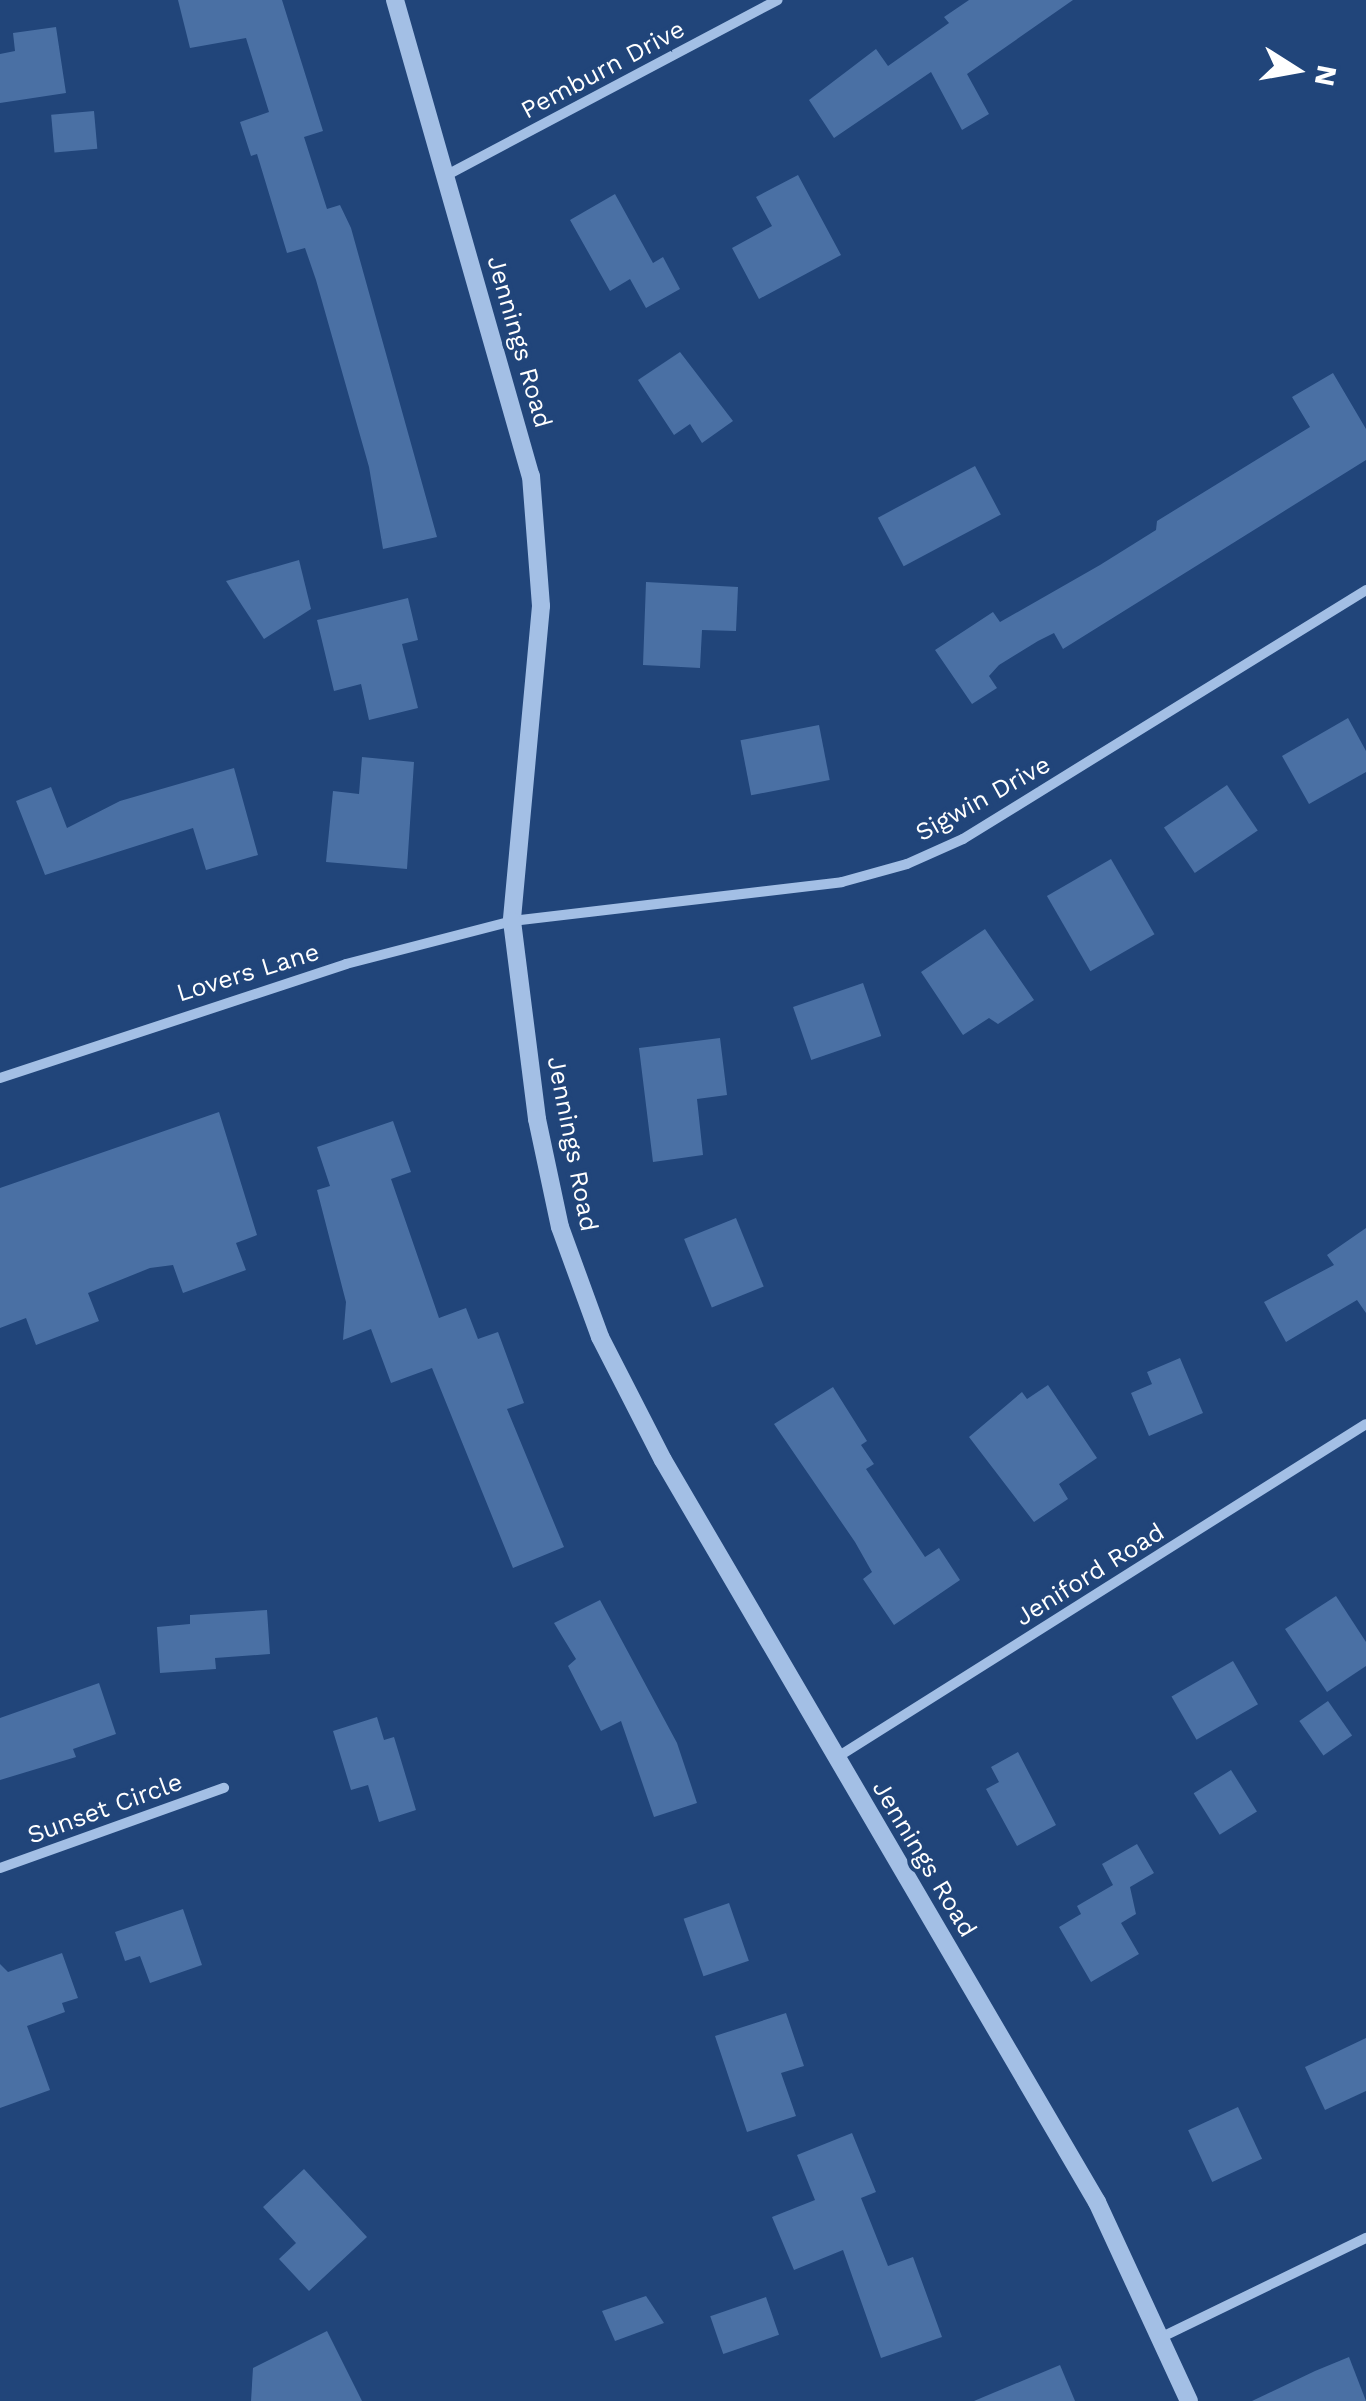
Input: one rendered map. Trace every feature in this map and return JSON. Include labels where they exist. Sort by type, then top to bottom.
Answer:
[{"type":"street","name":"Jennings Road","points":[[395,0],[531,476],[540,543],[534,714],[512,921],[547,1169],[600,1337],[663,1460],[1097,2202],[1189,2401]]},
{"type":"street","name":"Pemburn Drive","points":[[447,175],[778,0]]},
{"type":"street","name":"Sigwin Drive","points":[[512,921],[842,882],[907,864],[963,839],[1366,590]]},
{"type":"street","name":"Lovers Lane","points":[[0,1078],[327,970],[512,921]]},
{"type":"street","name":"Jeniford Road","points":[[835,1759],[1366,1424]]},
{"type":"street","name":"Sunset Circle","points":[[0,1868],[224,1788]]},
{"type":"street","points":[[1162,2337],[1366,2238]]},
{"type":"building","points":[[178,0],[282,0],[323,131],[304,137],[327,209],[340,205],[351,228],[437,537],[383,549],[369,467],[316,280],[305,248],[287,253],[257,154],[251,156],[240,122],[269,112],[246,38],[190,48]]},
{"type":"building","points":[[969,0],[1073,0],[967,74],[989,114],[962,130],[931,72],[834,138],[809,100],[876,49],[888,66],[949,23],[944,17]]},
{"type":"building","points":[[56,27],[66,93],[0,103],[0,54],[15,51],[13,33]]},
{"type":"building","points":[[94,111],[97,149],[54,153],[51,115]]},
{"type":"building","points":[[798,175],[841,255],[759,299],[732,248],[772,226],[756,197]]},
{"type":"building","points":[[615,194],[653,263],[663,257],[680,289],[646,308],[630,279],[610,291],[570,220]]},
{"type":"building","points":[[680,352],[733,421],[702,443],[690,424],[674,435],[638,380]]},
{"type":"building","points":[[1333,373],[1366,429],[1366,460],[1063,649],[1054,633],[999,665],[989,676],[997,688],[972,704],[935,650],[993,612],[1000,622],[1100,565],[1156,530],[1157,521],[1310,427],[1292,397]]},
{"type":"building","points":[[975,466],[1001,515],[904,566],[878,518]]},
{"type":"building","points":[[299,560],[311,609],[264,639],[226,581]]},
{"type":"building","points":[[646,582],[738,587],[736,631],[702,630],[700,668],[643,665]]},
{"type":"building","points":[[408,598],[418,640],[402,644],[418,708],[369,720],[361,684],[334,691],[317,620]]},
{"type":"building","points":[[1348,718],[1366,751],[1366,772],[1309,804],[1282,756]]},
{"type":"building","points":[[819,725],[830,780],[751,795],[740,740]]},
{"type":"building","points":[[362,757],[414,762],[407,869],[326,862],[333,791],[359,794]]},
{"type":"building","points":[[234,768],[258,855],[206,870],[193,828],[45,875],[16,801],[51,787],[67,828],[120,801]]},
{"type":"building","points":[[1227,785],[1258,831],[1195,873],[1164,827]]},
{"type":"building","points":[[1111,859],[1154,934],[1090,971],[1047,896]]},
{"type":"building","points":[[985,929],[1034,1000],[998,1024],[989,1018],[963,1035],[921,972]]},
{"type":"building","points":[[863,983],[881,1036],[811,1060],[793,1007]]},
{"type":"building","points":[[720,1038],[727,1095],[697,1099],[703,1155],[653,1162],[639,1048]]},
{"type":"building","points":[[219,1112],[257,1235],[236,1243],[246,1270],[183,1293],[173,1265],[150,1268],[88,1293],[99,1321],[36,1345],[26,1318],[0,1328],[0,1188]]},
{"type":"building","points":[[393,1121],[411,1172],[391,1179],[439,1318],[466,1308],[478,1339],[498,1332],[524,1403],[507,1409],[564,1547],[513,1568],[432,1368],[391,1383],[371,1329],[343,1340],[346,1302],[317,1190],[330,1186],[317,1147]]},
{"type":"building","points":[[736,1218],[764,1287],[712,1308],[684,1239]]},
{"type":"building","points":[[1366,1228],[1366,1313],[1357,1300],[1286,1342],[1264,1302],[1334,1265],[1327,1255]]},
{"type":"building","points":[[1180,1358],[1203,1413],[1149,1436],[1131,1393],[1152,1384],[1147,1372]]},
{"type":"building","points":[[1048,1385],[1097,1458],[1059,1484],[1068,1499],[1034,1522],[969,1437],[1022,1392],[1027,1399]]},
{"type":"building","points":[[833,1387],[867,1441],[861,1445],[874,1464],[866,1469],[925,1557],[939,1548],[960,1580],[894,1625],[863,1579],[872,1572],[855,1542],[774,1424]]},
{"type":"building","points":[[1336,1596],[1366,1642],[1366,1666],[1327,1692],[1285,1629]]},
{"type":"building","points":[[600,1600],[677,1743],[697,1803],[654,1817],[621,1721],[601,1731],[568,1666],[576,1659],[554,1623]]},
{"type":"building","points":[[267,1610],[270,1654],[215,1658],[216,1669],[160,1673],[157,1627],[190,1624],[190,1615]]},
{"type":"building","points":[[1233,1661],[1258,1704],[1197,1740],[1172,1696]]},
{"type":"building","points":[[99,1683],[116,1734],[73,1749],[76,1757],[0,1780],[0,1718]]},
{"type":"building","points":[[1328,1701],[1352,1735],[1323,1755],[1299,1721]]},
{"type":"building","points":[[377,1717],[384,1740],[394,1737],[416,1810],[379,1822],[368,1785],[351,1790],[333,1731]]},
{"type":"building","points":[[1018,1752],[1056,1825],[1017,1846],[986,1789],[999,1782],[991,1767]]},
{"type":"building","points":[[1231,1770],[1257,1812],[1220,1835],[1194,1793]]},
{"type":"building","points":[[1137,1844],[1154,1873],[1130,1887],[1136,1914],[1121,1923],[1139,1954],[1091,1982],[1059,1927],[1081,1914],[1077,1906],[1113,1885],[1102,1864]]},
{"type":"building","points":[[729,1903],[749,1961],[703,1976],[684,1919]]},
{"type":"building","points":[[183,1909],[202,1965],[150,1983],[140,1956],[125,1961],[115,1932]]},
{"type":"building","points":[[62,1953],[78,1998],[62,2003],[65,2012],[27,2026],[50,2090],[0,2108],[0,1964],[8,1972]]},
{"type":"building","points":[[786,2013],[804,2066],[781,2073],[796,2116],[747,2132],[715,2036]]},
{"type":"building","points":[[1366,2038],[1366,2091],[1325,2110],[1305,2067]]},
{"type":"building","points":[[1238,2107],[1262,2159],[1212,2182],[1188,2130]]},
{"type":"building","points":[[852,2133],[876,2192],[861,2198],[888,2266],[913,2257],[942,2337],[881,2358],[843,2250],[794,2270],[772,2217],[815,2200],[797,2155]]},
{"type":"building","points":[[304,2169],[367,2237],[309,2291],[279,2259],[296,2243],[263,2207]]},
{"type":"building","points":[[646,2296],[664,2323],[615,2341],[602,2311]]},
{"type":"building","points":[[766,2297],[779,2335],[723,2354],[710,2316]]},
{"type":"building","points":[[327,2331],[362,2401],[251,2401],[253,2368]]},
{"type":"building","points":[[1349,2357],[1366,2401],[1252,2401],[1315,2371]]},
{"type":"building","points":[[1060,2365],[1075,2401],[974,2401]]}]
